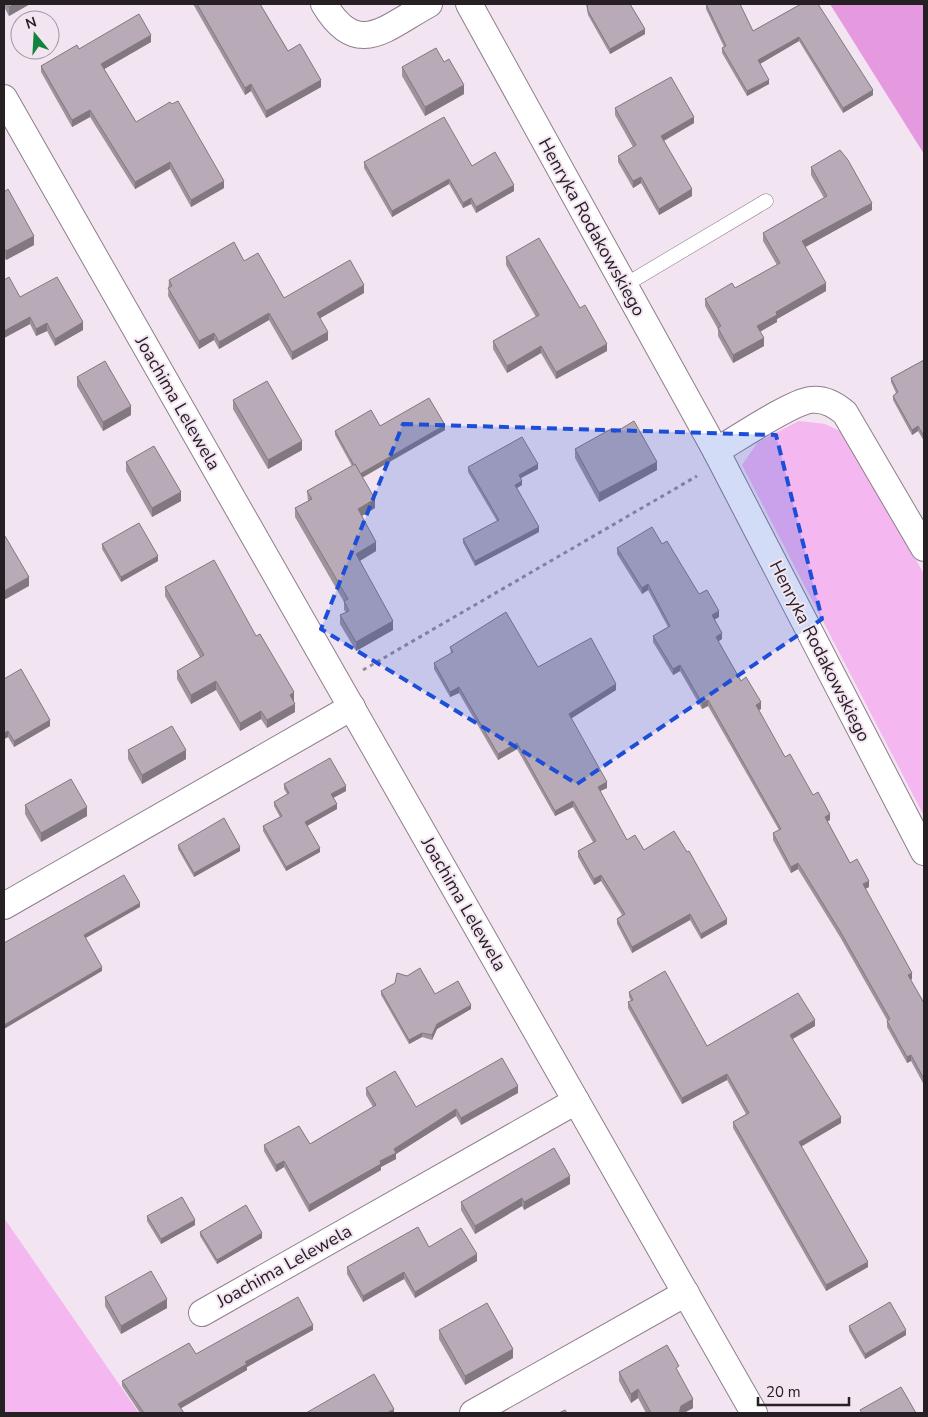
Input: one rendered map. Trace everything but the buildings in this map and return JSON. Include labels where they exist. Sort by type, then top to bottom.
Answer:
[{"type":"street","points":[[324,4],[336,24],[343,30],[361,36],[382,30],[429,4]]},
{"type":"street","name":"Henryka Rodakowskiego","points":[[469,4],[719,456],[924,852]]},
{"type":"street","name":"Joachima Lelewela","points":[[4,98],[754,1413]]},
{"type":"street","points":[[719,456],[800,403],[816,400],[829,402],[845,413],[924,548]]},
{"type":"street","points":[[4,906],[352,708]]},
{"type":"street","name":"Joachima Lelewela","points":[[202,1313],[576,1102]]},
{"type":"street","points":[[473,1413],[686,1293]]},
{"type":"lane","points":[[624,286],[766,201]]},
{"type":"path","points":[[339,684],[719,456]]},
{"type":"highlighted area","points":[[403,424],[776,435],[822,619],[577,784],[321,629]]},
{"type":"shaded area","points":[[830,4],[924,4],[924,154]]},
{"type":"shaded area","points":[[799,421],[825,424],[844,433],[924,574],[924,816],[742,465],[758,442]]},
{"type":"shaded area","points":[[4,1218],[139,1413],[4,1413]]}]
